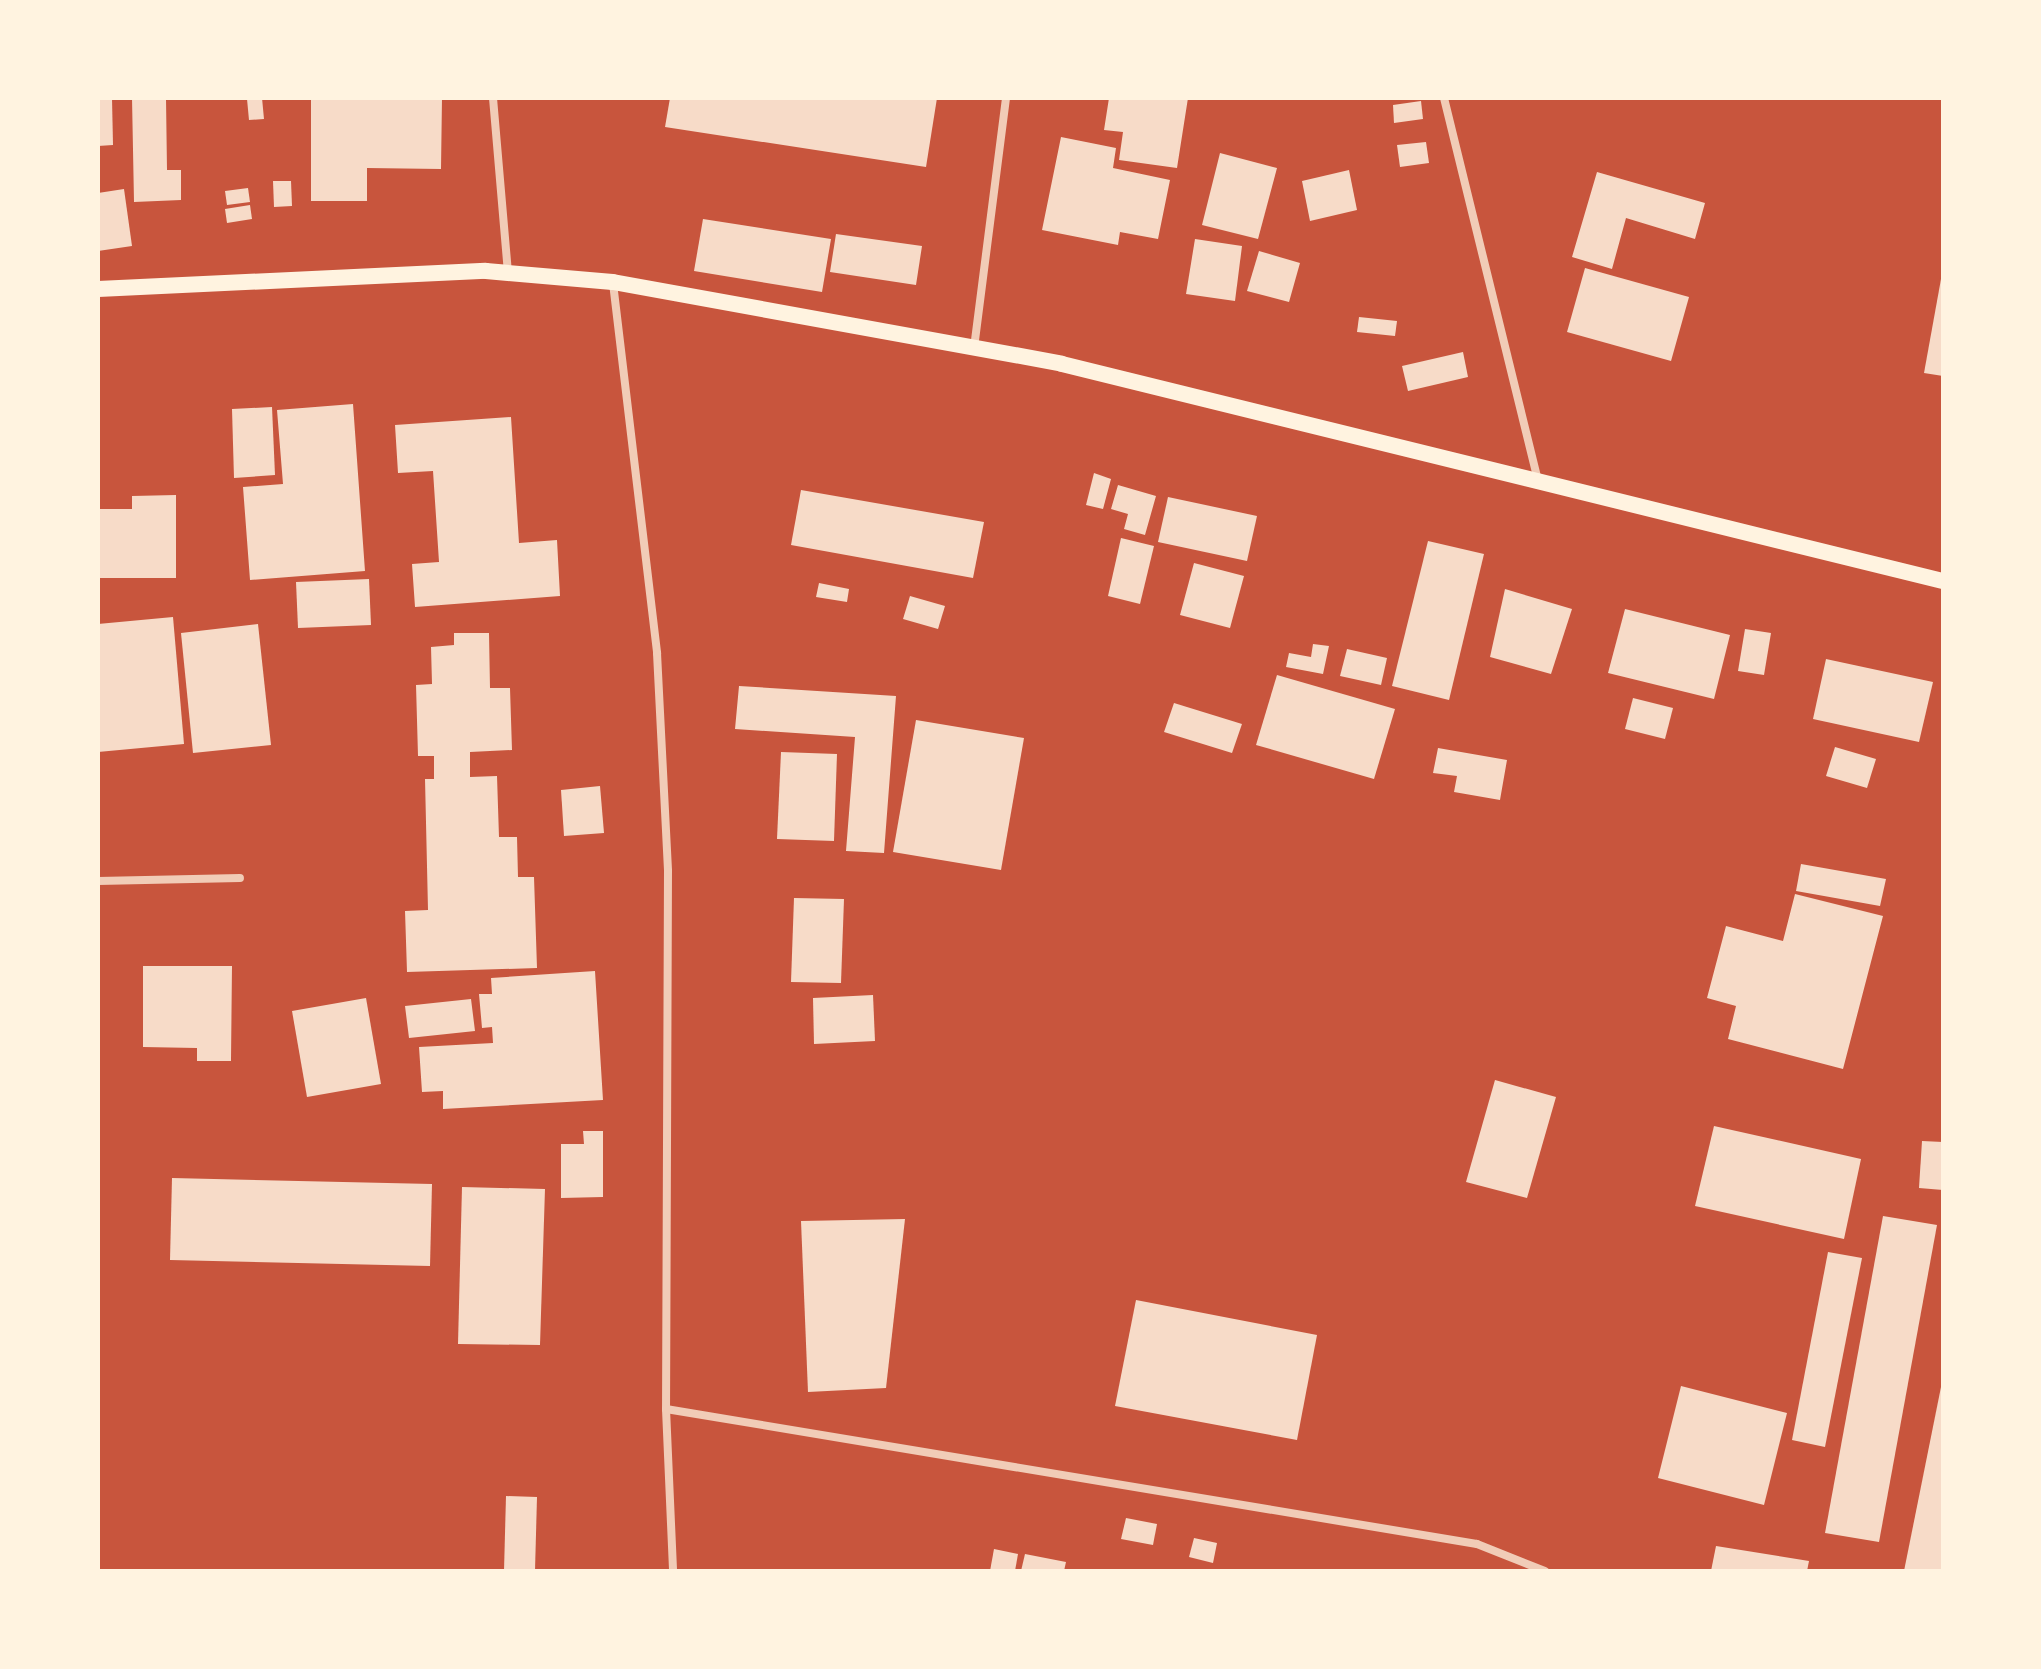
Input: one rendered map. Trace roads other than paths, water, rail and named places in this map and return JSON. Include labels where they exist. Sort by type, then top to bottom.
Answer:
[{"type":"main road","points":[[98,289],[296,276],[508,275],[613,282],[974,349],[1538,481],[1943,581]]},
{"type":"street","points":[[493,98],[508,275]]},
{"type":"street","points":[[974,349],[1006,98]]},
{"type":"street","points":[[1444,98],[1538,481]]},
{"type":"street","points":[[613,282],[657,653],[668,871],[666,1409],[673,1571]]},
{"type":"street","points":[[98,881],[240,878]]},
{"type":"street","points":[[666,1409],[1477,1544],[1545,1571]]}]
